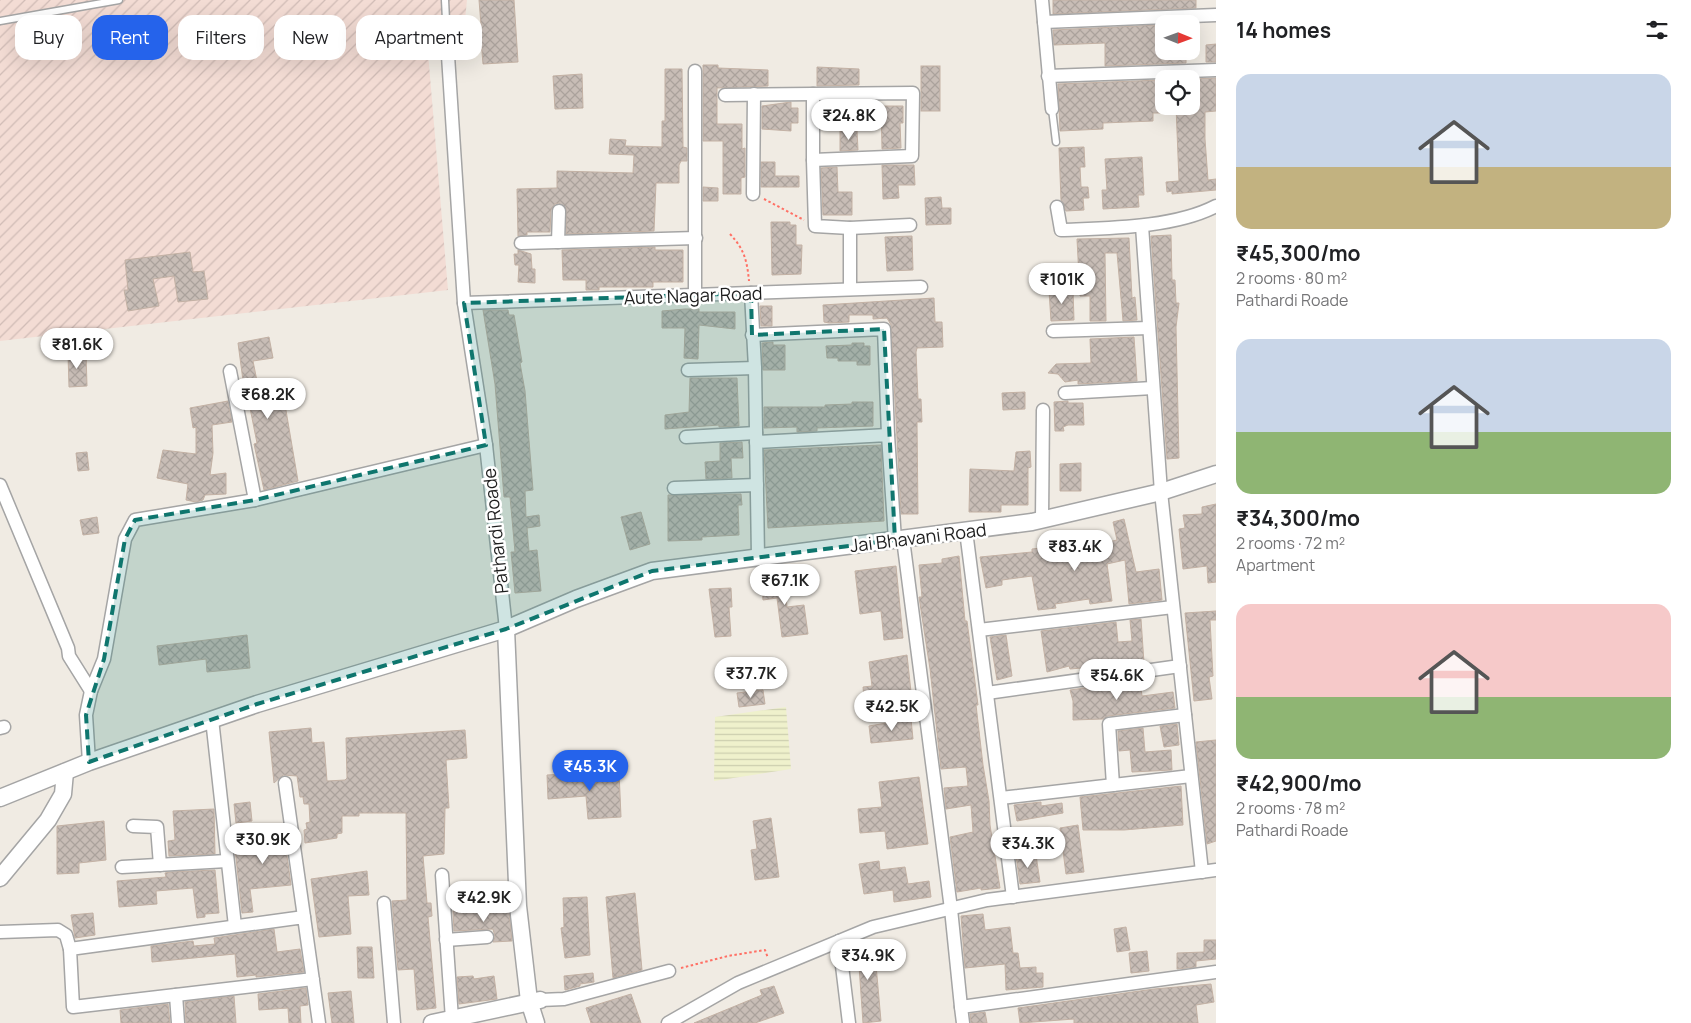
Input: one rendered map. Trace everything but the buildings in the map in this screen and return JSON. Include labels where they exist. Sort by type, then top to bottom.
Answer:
[{"type":"street","points":[[1042,0],[1052,109]]},
{"type":"street","points":[[1044,22],[1216,15]]},
{"type":"street","name":"Pathardi Roade","points":[[448,60],[464,302],[486,445],[510,659],[508,679],[517,888],[535,1001],[536,1023]]},
{"type":"street","points":[[1048,76],[1216,70]]},
{"type":"street","points":[[695,71],[695,294]]},
{"type":"street","points":[[725,96],[754,94],[913,93],[912,156],[812,160]]},
{"type":"street","points":[[753,194],[754,94]]},
{"type":"street","points":[[814,94],[812,160],[815,226],[850,228],[910,225]]},
{"type":"street","points":[[1057,207],[1061,230],[1142,226],[1203,213],[1216,206]]},
{"type":"street","points":[[558,242],[559,211]]},
{"type":"street","points":[[1142,226],[1161,492],[1202,872]]},
{"type":"street","points":[[850,228],[850,289]]},
{"type":"street","points":[[521,243],[696,238]]},
{"type":"street","name":"Aute Nagar Road","points":[[464,302],[921,286]]},
{"type":"street","points":[[751,293],[755,368],[758,558]]},
{"type":"street","points":[[752,335],[884,328],[888,435],[899,539],[951,909],[963,1023]]},
{"type":"street","points":[[1053,332],[1149,328]]},
{"type":"street","points":[[688,370],[755,368]]},
{"type":"street","points":[[230,371],[255,500]]},
{"type":"street","points":[[1065,393],[1153,388]]},
{"type":"street","points":[[1042,519],[1043,410]]},
{"type":"street","points":[[686,437],[756,438],[888,435]]},
{"type":"street","points":[[89,762],[86,715],[91,691],[104,659],[125,540],[135,520],[255,500],[486,445]]},
{"type":"street","name":"Jai Bhavani Road","points":[[0,798],[89,762],[212,719],[506,629],[576,598],[652,571],[966,531],[1042,519],[1161,492],[1216,474]]},
{"type":"street","points":[[0,485],[68,648],[69,656],[91,691]]},
{"type":"street","points":[[674,488],[757,485]]},
{"type":"street","points":[[966,531],[1013,897]]},
{"type":"street","points":[[979,630],[1173,607]]},
{"type":"street","points":[[987,693],[1180,666]]},
{"type":"street","points":[[1113,785],[1109,724],[1185,715]]},
{"type":"street","points":[[212,719],[235,926]]},
{"type":"street","points":[[0,878],[48,820],[62,794],[65,772]]},
{"type":"street","points":[[1001,798],[1192,776]]},
{"type":"street","points":[[285,783],[319,1023]]},
{"type":"street","points":[[133,826],[157,827],[160,865]]},
{"type":"street","points":[[122,867],[228,861]]},
{"type":"street","points":[[669,1023],[738,983],[772,967],[873,927],[1013,897],[1216,870]]},
{"type":"street","points":[[442,875],[452,1018]]},
{"type":"street","points":[[384,903],[394,1023]]},
{"type":"street","points":[[70,949],[304,917]]},
{"type":"street","points":[[0,932],[58,930],[66,935],[70,949],[73,1007],[313,979]]},
{"type":"street","points":[[446,940],[487,937]]},
{"type":"street","points":[[839,941],[849,1023]]},
{"type":"street","points":[[432,1023],[535,1001],[564,1000],[669,971]]},
{"type":"street","points":[[961,1008],[1216,972]]},
{"type":"street","points":[[176,995],[178,1023]]},
{"type":"street","points":[[535,1001],[548,1023]]},
{"type":"lane","points":[[0,21],[119,0]]},
{"type":"lane","points":[[445,0],[446,15]]},
{"type":"lane","points":[[1052,109],[1056,142]]},
{"type":"path","points":[[753,194],[815,226]]},
{"type":"path","points":[[730,234],[742,248],[747,259],[751,293]]},
{"type":"path","points":[[669,971],[728,956],[765,950],[772,967]]},
{"type":"highlighted area","points":[[751,293],[752,335],[884,329],[895,540],[652,571],[506,629],[257,704],[89,762],[86,715],[104,659],[125,539],[135,520],[255,500],[486,445],[464,303]]},
{"type":"shaded area","points":[[0,0],[467,0],[465,15],[356,15],[356,60],[429,60],[448,290],[0,341]]},
{"type":"green space","points":[[786,707],[791,769],[714,781],[715,717]]}]
